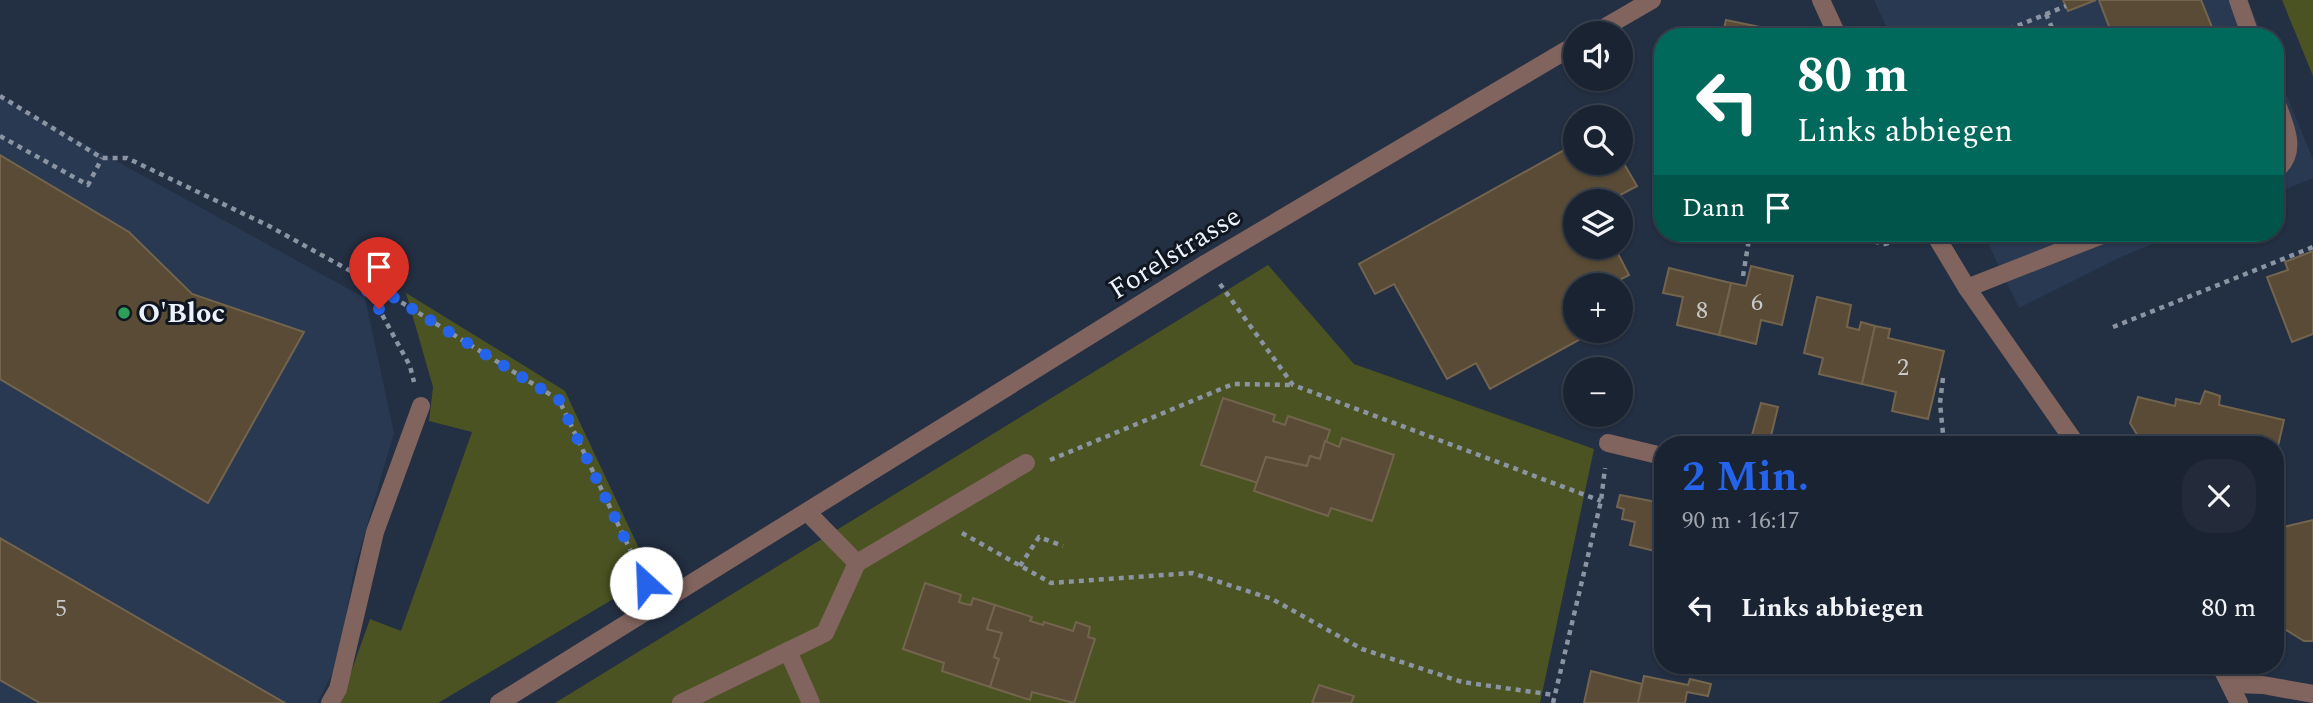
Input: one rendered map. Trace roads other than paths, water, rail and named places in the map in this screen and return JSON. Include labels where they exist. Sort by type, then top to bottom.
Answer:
[{"type":"street","points":[[1616,21],[1652,0]]},
{"type":"street","points":[[1821,0],[1834,28]]},
{"type":"street","points":[[2238,0],[2248,28]]},
{"type":"street","name":"Forelstrasse","points":[[499,703],[1205,264],[1563,52]]},
{"type":"street","points":[[2284,125],[2290,143],[2284,163]]},
{"type":"street","points":[[1939,242],[1967,288],[2070,436]]},
{"type":"street","points":[[1967,288],[2084,242]]},
{"type":"street","points":[[330,703],[341,677],[375,532],[421,406]]},
{"type":"street","points":[[1608,443],[1654,454]]},
{"type":"street","points":[[681,703],[825,633],[857,563],[936,519],[1026,463]]},
{"type":"street","points":[[808,513],[857,563]]},
{"type":"street","points":[[788,651],[811,703]]},
{"type":"street","points":[[2225,674],[2239,703]]},
{"type":"street","points":[[2231,684],[2263,685],[2313,694]]},
{"type":"place","name":"O'Bloc","points":[[124,313]]}]
